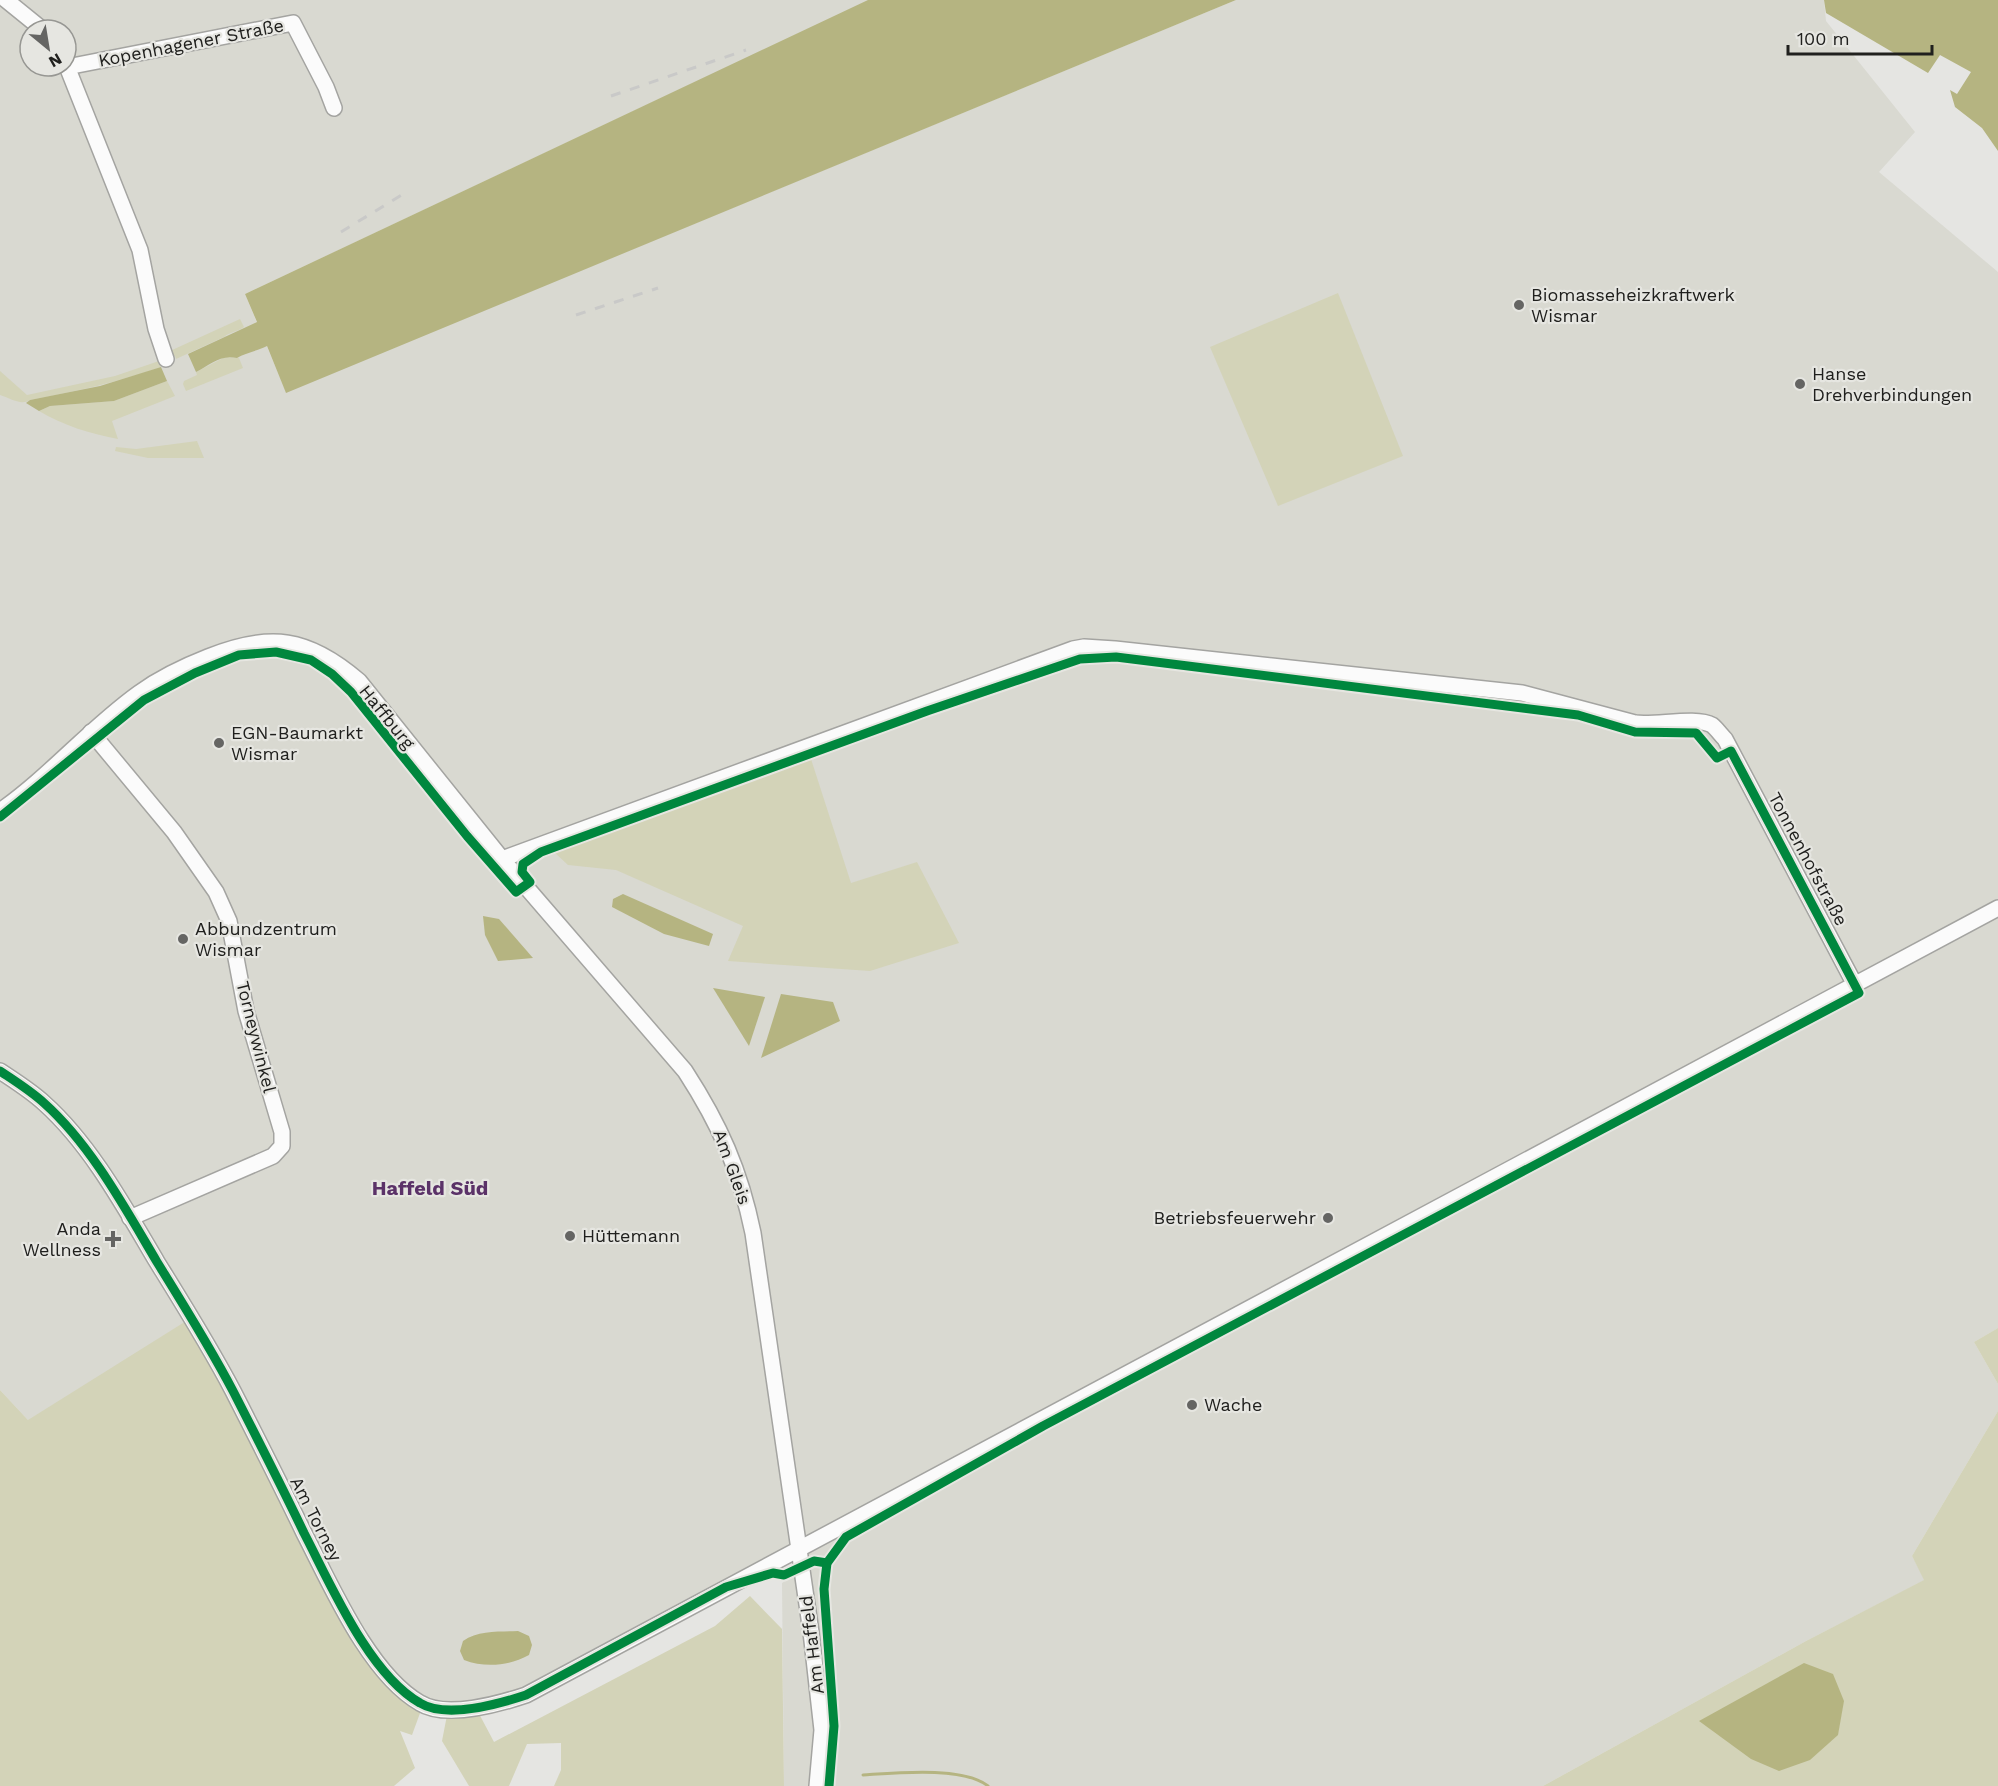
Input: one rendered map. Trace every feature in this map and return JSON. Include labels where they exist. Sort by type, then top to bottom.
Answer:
[{"type":"street","points":[[6,0],[28,18]]},
{"type":"street","name":"Kopenhagener Straße","points":[[78,63],[293,23],[326,87],[334,108]]},
{"type":"street","name":"Kopenhagener Straße","points":[[72,78],[140,250],[156,329],[166,359]]},
{"type":"street","name":"Haffburg","points":[[0,811],[140,692],[186,666],[234,646],[278,641],[317,651],[338,663],[358,681],[502,858]]},
{"type":"street","name":"Tonnenhofstraße","points":[[502,858],[1072,649],[1084,647],[1115,649],[1522,693],[1649,725],[1695,721],[1711,725],[1725,739],[1854,983]]},
{"type":"street","name":"Torneywinkel","points":[[91,732],[174,832],[216,892],[229,921],[246,1011],[282,1132],[282,1146],[273,1156],[130,1218]]},
{"type":"street","name":"Am Gleis","points":[[502,858],[685,1071],[705,1102],[731,1156],[746,1199],[753,1233],[800,1549]]},
{"type":"street","points":[[800,1549],[990,1445],[1998,908]]},
{"type":"street","name":"Am Torney","points":[[0,1071],[38,1098],[70,1130],[105,1177],[232,1389],[338,1599],[375,1661],[399,1689],[423,1705],[448,1710],[476,1708],[500,1704],[526,1695],[800,1549]]},
{"type":"street","name":"Am Haffeld","points":[[800,1549],[822,1730],[817,1786]]},
{"type":"shaded area","points":[[0,0],[870,0],[245,294],[286,392],[1236,0],[1824,0],[1826,21],[1915,132],[1879,172],[1998,272],[1998,1328],[1974,1342],[1998,1384],[1998,1411],[1912,1556],[1925,1580],[1806,1641],[1543,1786],[784,1786],[782,1583],[803,1570],[800,1549],[500,1704],[423,1705],[28,1420],[0,1390],[0,1082],[10,1078],[0,1071]]},
{"type":"shaded area","points":[[868,0],[1236,0],[286,393],[267,346],[237,358],[220,359],[196,372],[188,354],[257,322],[245,294]]},
{"type":"shaded area","points":[[1824,0],[1998,0],[1998,151],[1982,128],[1955,107],[1950,90],[1957,94],[1971,72],[1940,55],[1928,73],[1826,13]]},
{"type":"shaded area","points":[[161,367],[167,381],[114,401],[50,406],[39,411],[26,403],[30,400],[100,386]]},
{"type":"shaded area","points":[[623,894],[713,934],[709,946],[664,934],[612,907],[613,899]]},
{"type":"shaded area","points":[[483,916],[499,919],[533,958],[498,961],[485,935]]},
{"type":"shaded area","points":[[713,988],[765,997],[749,1046]]},
{"type":"shaded area","points":[[781,994],[833,1002],[840,1021],[761,1058]]},
{"type":"shaded area","points":[[518,1631],[529,1636],[532,1645],[529,1655],[513,1662],[497,1665],[472,1663],[464,1660],[460,1651],[463,1641],[469,1637],[490,1632]]},
{"type":"shaded area","points":[[1804,1663],[1833,1674],[1844,1701],[1838,1735],[1810,1760],[1779,1771],[1751,1759],[1699,1721]]},
{"type":"green space","points":[[1338,293],[1403,456],[1278,506],[1210,347]]},
{"type":"green space","points":[[240,319],[244,327],[241,329],[176,359],[175,356],[172,357],[170,351]]},
{"type":"green space","points":[[225,357],[239,358],[243,368],[186,391],[184,381]]},
{"type":"green space","points":[[159,361],[161,367],[145,372],[27,402],[19,402],[0,395],[0,371],[27,395],[115,376]]},
{"type":"green space","points":[[167,381],[175,396],[112,421],[118,439],[77,428],[39,411],[50,406],[114,401]]},
{"type":"green space","points":[[197,441],[204,458],[148,458],[115,451],[116,447],[136,449]]},
{"type":"green space","points":[[811,759],[851,883],[917,862],[959,943],[870,971],[728,961],[743,926],[616,870],[568,865],[554,852]]},
{"type":"green space","points":[[191,1318],[375,1661],[423,1705],[412,1735],[400,1731],[415,1768],[394,1786],[0,1786],[0,1390],[28,1420]]},
{"type":"green space","points":[[1998,1328],[1998,1384],[1974,1342]]},
{"type":"green space","points":[[1998,1411],[1998,1786],[1543,1786],[1806,1641],[1924,1580],[1912,1556]]},
{"type":"green space","points":[[750,1596],[782,1629],[784,1786],[554,1786],[561,1770],[561,1743],[527,1744],[509,1786],[469,1786],[442,1741],[448,1710],[476,1708],[494,1742],[715,1626]]},
{"type":"waterway","points":[[863,1775],[910,1772],[946,1773],[977,1780],[988,1786]]},
{"type":"railway","points":[[611,96],[746,50]]},
{"type":"railway","points":[[341,232],[405,193]]},
{"type":"railway","points":[[576,315],[658,288]]},
{"type":"cycle path","points":[[0,817],[144,700],[195,673],[239,655],[276,652],[311,660],[332,674],[351,692],[467,836],[516,892],[530,882],[522,872],[523,864],[541,852],[927,711],[1080,659],[1116,657],[1578,715],[1635,732],[1696,733],[1717,758],[1731,751],[1859,993],[1043,1426],[846,1537],[827,1563],[824,1589],[834,1726],[829,1786]]},
{"type":"cycle path","points":[[0,1071],[34,1094],[61,1120],[92,1158],[120,1199],[224,1375],[353,1627],[384,1672],[401,1690],[420,1703],[431,1708],[458,1710],[487,1706],[526,1695],[726,1587],[773,1573],[784,1575],[814,1561],[827,1563]]},
{"type":"place","name":"Biomasseheizkraftwerk Wismar","points":[[1519,305]]},
{"type":"place","name":"Hanse Drehverbindungen","points":[[1800,384]]},
{"type":"place","name":"EGN-Baumarkt Wismar","points":[[219,743]]},
{"type":"place","name":"Abbundzentrum Wismar","points":[[183,939]]},
{"type":"place","name":"Betriebsfeuerwehr","points":[[1328,1218]]},
{"type":"place","name":"Hüttemann","points":[[570,1236]]},
{"type":"place","name":"Anda Wellness","points":[[113,1239]]},
{"type":"place","name":"Wache","points":[[1192,1405]]},
{"type":"district","name":"Haffeld Süd","points":[[430,1188]]}]
